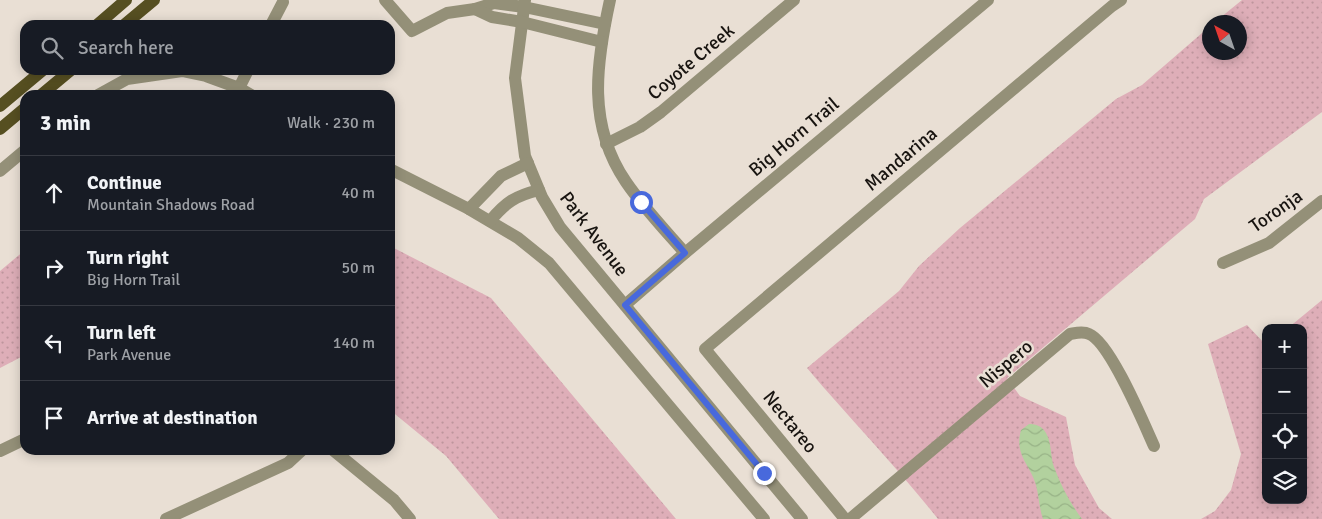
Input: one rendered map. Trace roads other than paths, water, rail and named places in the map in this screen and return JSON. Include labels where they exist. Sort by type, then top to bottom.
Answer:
[{"type":"main road","points":[[103,20],[126,0]]},
{"type":"main road","points":[[130,20],[154,0]]},
{"type":"main road","points":[[0,106],[37,75]]},
{"type":"main road","points":[[47,90],[65,75]]},
{"type":"main road","points":[[0,129],[20,112]]},
{"type":"street","points":[[385,0],[412,32],[447,13],[475,9],[494,3],[524,3],[605,24]]},
{"type":"street","points":[[610,0],[597,80],[599,116],[606,144],[626,182],[685,253]]},
{"type":"street","name":"Coyote Creek","points":[[606,144],[640,127],[660,112],[794,0]]},
{"type":"street","name":"Big Horn Trail","points":[[625,305],[988,0]]},
{"type":"street","name":"Mandarina","points":[[705,349],[1121,0]]},
{"type":"street","points":[[274,20],[283,2]]},
{"type":"street","name":"Park Avenue","points":[[524,3],[515,78],[525,156],[539,190],[560,227],[802,519]]},
{"type":"street","points":[[475,9],[492,16],[602,42]]},
{"type":"street","points":[[108,90],[127,80],[158,75]]},
{"type":"street","points":[[201,75],[242,90]]},
{"type":"street","points":[[238,88],[245,75]]},
{"type":"street","points":[[0,171],[20,154]]},
{"type":"street","points":[[469,210],[501,176],[528,163]]},
{"type":"street","points":[[395,172],[490,221],[518,238],[549,263],[764,519]]},
{"type":"street","points":[[490,221],[501,208],[519,195],[539,190]]},
{"type":"street","name":"Toronja","points":[[1224,263],[1269,243],[1322,201]]},
{"type":"street","name":"Nispero","points":[[850,519],[1070,334],[1081,332],[1091,334],[1101,345],[1120,373],[1154,446]]},
{"type":"street","name":"Nectareo","points":[[705,349],[845,519]]},
{"type":"street","points":[[0,451],[20,441]]},
{"type":"street","points":[[166,519],[288,463],[297,455]]},
{"type":"street","points":[[339,455],[394,500],[410,519]]},
{"type":"water","points":[[1029,424],[1039,426],[1046,433],[1057,474],[1070,501],[1082,519],[1043,519],[1036,485],[1021,453],[1019,439],[1021,430]]}]
